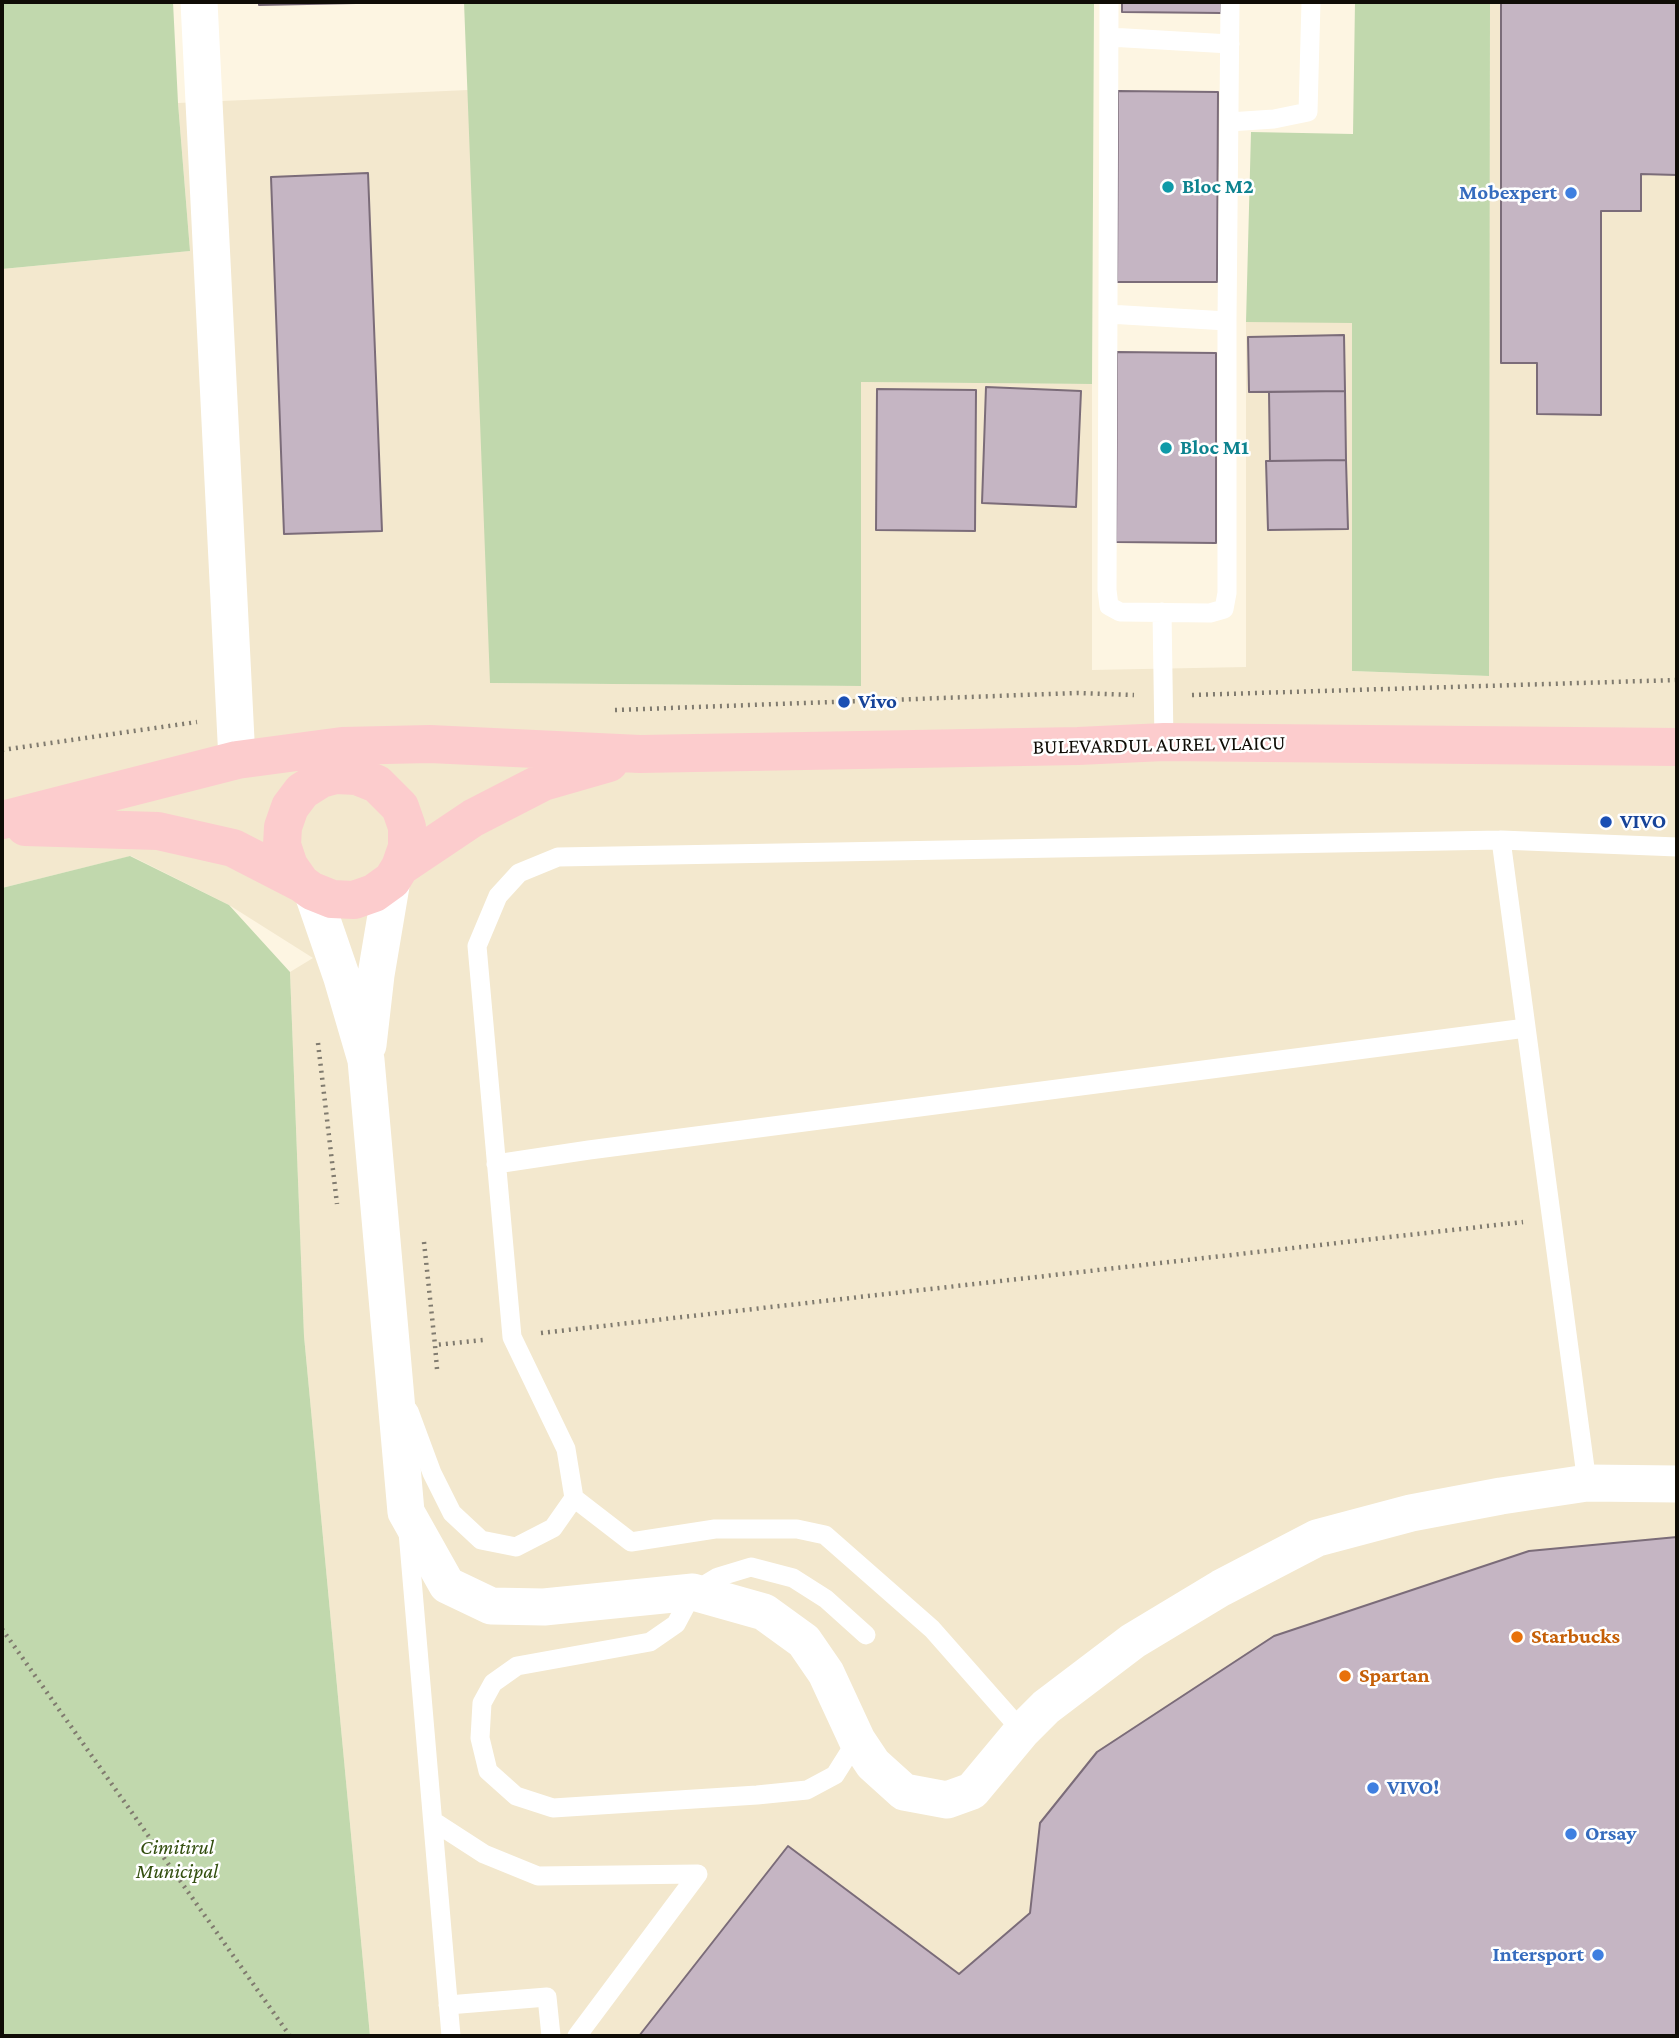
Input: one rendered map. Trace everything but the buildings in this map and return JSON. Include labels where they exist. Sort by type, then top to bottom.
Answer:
[{"type":"main road","name":"BULEVARDUL AUREL VLAICU","points":[[2,820],[237,760],[342,746],[430,744],[640,754],[1164,743],[1677,747]]},
{"type":"main road","points":[[377,784],[430,744]]},
{"type":"main road","name":"BULEVARDUL AUREL VLAICU","points":[[2,826],[158,831],[233,848],[332,899],[354,900],[374,893],[473,818],[543,782],[640,754]]},
{"type":"main road","points":[[237,760],[302,791]]},
{"type":"main road","points":[[307,887],[289,866],[282,845],[283,827],[290,807],[302,791],[321,779],[335,775],[357,776],[377,784],[400,807],[407,827],[407,847],[396,874]]},
{"type":"street","points":[[199,2],[237,760]]},
{"type":"street","points":[[366,1060],[376,975],[396,874]]},
{"type":"street","points":[[307,887],[342,978],[366,1060],[406,1512],[447,1585],[491,1606],[544,1607],[693,1592],[764,1612],[804,1641],[826,1673],[857,1741],[873,1764],[904,1792],[947,1800],[972,1791],[1022,1731],[1046,1707],[1133,1641],[1221,1588],[1317,1538],[1411,1513],[1587,1483],[1677,1484]]},
{"type":"lane","points":[[1110,2],[1109,606],[1120,612],[1210,613],[1224,609],[1227,593],[1230,2]]},
{"type":"lane","points":[[1229,122],[1274,119],[1308,112],[1311,2]]},
{"type":"lane","points":[[1110,37],[1230,44]]},
{"type":"lane","points":[[1108,314],[1227,321]]},
{"type":"lane","points":[[1162,612],[1164,743]]},
{"type":"lane","points":[[1501,840],[1587,1483]]},
{"type":"lane","points":[[1022,1731],[932,1629],[825,1535],[797,1529],[715,1530],[631,1542],[574,1497],[566,1449],[512,1337],[477,946],[498,896],[519,873],[558,858],[1501,840],[1677,847]]},
{"type":"lane","points":[[496,1164],[1526,1028]]},
{"type":"lane","points":[[395,1373],[432,1473],[452,1513],[481,1540],[516,1547],[553,1528],[574,1497]]},
{"type":"lane","points":[[406,1512],[451,2036]]},
{"type":"lane","points":[[857,1741],[835,1775],[807,1790],[553,1808],[516,1796],[488,1771],[480,1738],[482,1703],[493,1683],[517,1666],[650,1642],[676,1624],[693,1592],[718,1577],[751,1567],[793,1578],[826,1599],[866,1635]]},
{"type":"lane","points":[[433,1821],[484,1854],[538,1876],[698,1874],[577,2036]]},
{"type":"lane","points":[[448,2005],[547,1997],[551,2036]]},
{"type":"path","points":[[1078,693],[1164,696],[1677,680]]},
{"type":"path","points":[[318,1037],[338,1216]]},
{"type":"path","points":[[437,1369],[435,1345],[1552,1219]]},
{"type":"path","points":[[2,1629],[290,2036]]},
{"type":"shaded area","points":[[1490,2],[1677,2],[1677,2036],[370,2036],[304,1336],[290,972],[313,958],[229,905],[131,856],[2,888],[2,269],[190,251],[178,103],[468,90],[491,683],[861,686],[861,382],[1092,384],[1092,670],[1246,667],[1246,322],[1352,322],[1352,671],[1488,676]]},
{"type":"green space","points":[[2,2],[173,2],[190,251],[2,269]]},
{"type":"green space","points":[[464,2],[1094,2],[1092,384],[861,382],[861,686],[490,683]]},
{"type":"green space","points":[[1355,2],[1490,2],[1489,676],[1352,671],[1352,323],[1246,322],[1251,132],[1353,134]]},
{"type":"green space","name":"Cimitirul Municipal","points":[[130,856],[229,905],[290,972],[304,1336],[370,2036],[2,2036],[2,888]]},
{"type":"place","name":"Bloc M2","points":[[1168,187]]},
{"type":"place","name":"Mobexpert","points":[[1571,193]]},
{"type":"place","name":"Bloc M1","points":[[1166,448]]},
{"type":"place","name":"Vivo","points":[[844,702]]},
{"type":"place","name":"VIVO","points":[[1606,822]]},
{"type":"place","name":"Starbucks","points":[[1517,1637]]},
{"type":"place","name":"Spartan","points":[[1345,1676]]},
{"type":"place","name":"VIVO!","points":[[1373,1788]]},
{"type":"place","name":"Orsay","points":[[1571,1834]]},
{"type":"place","name":"Intersport","points":[[1598,1955]]}]
